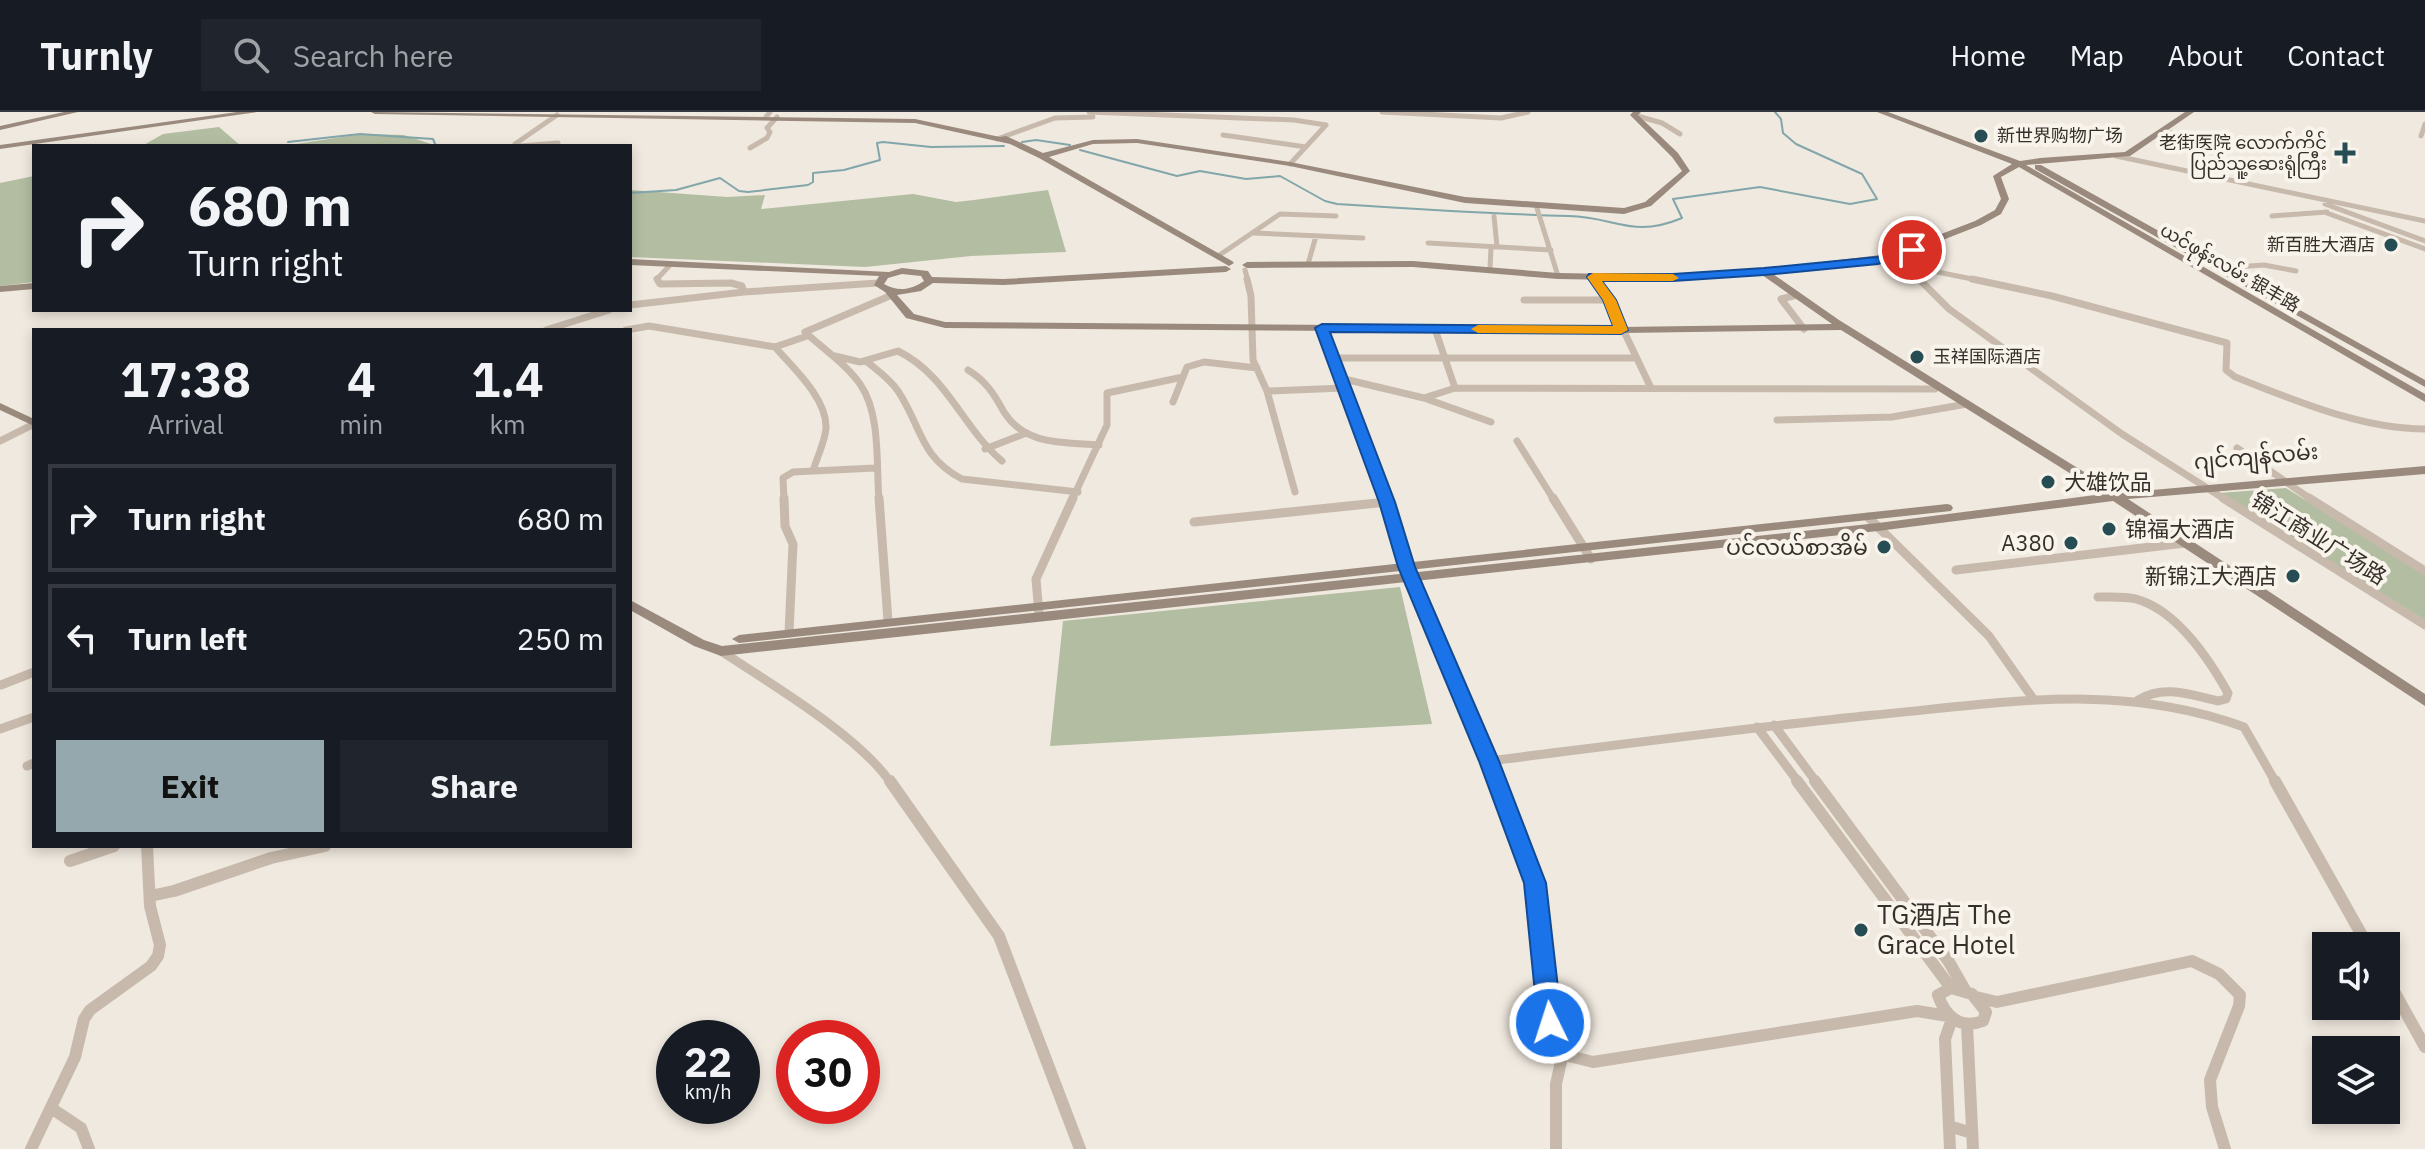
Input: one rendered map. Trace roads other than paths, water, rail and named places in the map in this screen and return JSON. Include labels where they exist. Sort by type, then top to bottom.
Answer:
[{"type":"main road","points":[[0,128],[74,112]]},
{"type":"main road","points":[[0,147],[253,112]]},
{"type":"main road","points":[[375,112],[933,117],[1011,142],[1042,156],[1218,256],[1228,266]]},
{"type":"main road","points":[[1881,112],[2023,163]]},
{"type":"main road","points":[[1890,112],[2023,163]]},
{"type":"main road","points":[[930,280],[1003,282],[1228,266],[1246,268],[1308,264],[1413,264],[1558,276],[1673,278],[1878,260],[1954,234],[1998,212],[2005,199],[1997,176],[2023,163],[2065,157],[2116,156],[2135,151],[2190,112]]},
{"type":"main road","points":[[1042,156],[1093,142],[1137,141],[1290,164],[1439,196],[1536,205],[1634,209],[1648,204],[1654,195],[1680,179],[1686,171],[1635,113]]},
{"type":"main road","name":"ယင်ဖုန်းလမ်း 银丰路","points":[[2023,163],[2056,175],[2425,384]]},
{"type":"main road","name":"ယင်ဖုန်းလမ်း 银丰路","points":[[2023,163],[2425,399]]},
{"type":"main road","points":[[632,262],[887,274],[917,271],[928,275],[930,280]]},
{"type":"main road","points":[[1764,272],[1935,389],[1964,405]]},
{"type":"main road","points":[[887,274],[878,283],[910,316],[945,325],[1621,330],[1804,329],[1840,325],[2425,701]]},
{"type":"main road","points":[[890,293],[912,291],[925,286],[930,280]]},
{"type":"main road","points":[[0,289],[32,286]]},
{"type":"main road","points":[[0,406],[32,420]]},
{"type":"main road","name":"ဂျင်ကျန်လမ်း","points":[[2200,485],[2273,474],[2425,460]]},
{"type":"main road","points":[[2330,469],[2343,477]]},
{"type":"main road","name":"ဂျင်ကျန်လမ်း","points":[[1038,611],[1588,554],[2103,494],[2425,470]]},
{"type":"main road","points":[[2179,544],[2425,713]]},
{"type":"main road","points":[[632,605],[699,643],[721,651],[1038,611]]},
{"type":"main road","points":[[699,643],[888,621],[1038,611]]},
{"type":"street","points":[[1089,112],[1294,120],[1326,125],[1290,164]]},
{"type":"street","points":[[1382,112],[1487,118],[1513,117],[1528,112]]},
{"type":"street","points":[[1635,113],[1680,134]]},
{"type":"street","points":[[515,144],[564,114]]},
{"type":"street","points":[[750,148],[767,138],[770,132],[767,128],[774,115]]},
{"type":"street","points":[[998,138],[1062,116],[1121,120]]},
{"type":"street","points":[[2421,136],[2425,126]]},
{"type":"street","points":[[2163,131],[2204,141]]},
{"type":"street","points":[[1223,135],[1306,147]]},
{"type":"street","points":[[545,144],[558,143]]},
{"type":"street","points":[[2116,156],[2425,221]]},
{"type":"street","points":[[2303,195],[2425,241]]},
{"type":"street","points":[[1536,205],[1558,276]]},
{"type":"street","points":[[2324,212],[2425,249]]},
{"type":"street","points":[[2272,216],[2346,212]]},
{"type":"street","points":[[1218,256],[1280,214],[1336,216]]},
{"type":"street","points":[[1490,269],[1494,216]]},
{"type":"street","points":[[1253,233],[1363,238]]},
{"type":"street","points":[[1308,264],[1316,236]]},
{"type":"street","points":[[1428,243],[1551,250]]},
{"type":"street","points":[[1878,260],[2061,298],[2227,343],[2226,370],[2235,377],[2384,425],[2411,431],[2425,429]]},
{"type":"street","points":[[671,264],[657,279],[660,284],[731,283],[742,286],[744,292]]},
{"type":"street","name":"锦江商业广场路","points":[[1904,265],[1949,309],[2122,434],[2425,625]]},
{"type":"street","points":[[2220,268],[2276,266],[2296,271]]},
{"type":"street","points":[[1246,268],[1251,296],[1253,360],[1267,391],[1295,492]]},
{"type":"street","points":[[1593,277],[1609,300],[1651,388]]},
{"type":"street","points":[[632,305],[744,292],[878,283]]},
{"type":"street","points":[[888,621],[873,420],[867,396],[858,381],[805,332],[890,293]]},
{"type":"street","points":[[1797,295],[1781,299],[1804,329]]},
{"type":"street","points":[[1524,300],[1609,300]]},
{"type":"street","points":[[552,328],[603,312]]},
{"type":"street","points":[[632,329],[649,326],[775,347],[807,336]]},
{"type":"street","points":[[1322,328],[1387,502],[1409,572],[1489,761],[1535,883],[1552,1038],[1563,1053],[1575,1061],[1593,1062],[1917,1011],[1938,1000],[1941,992],[1951,988]]},
{"type":"street","points":[[1435,329],[1455,388]]},
{"type":"street","points":[[775,347],[801,377],[819,405],[826,425],[813,471]]},
{"type":"street","points":[[832,355],[856,362],[902,351],[915,359],[947,388],[985,449],[1002,461]]},
{"type":"street","points":[[1331,358],[1636,358]]},
{"type":"street","points":[[866,361],[895,387],[920,443],[950,474],[962,479],[1078,492]]},
{"type":"street","points":[[1173,402],[1187,367],[1200,363],[1257,368]]},
{"type":"street","points":[[968,370],[989,383],[1011,420],[1024,434]]},
{"type":"street","points":[[1038,611],[1036,579],[1107,425],[1109,390],[1183,377]]},
{"type":"street","points":[[1340,378],[1424,398],[1491,422]]},
{"type":"street","points":[[1267,391],[1344,388]]},
{"type":"street","points":[[1424,398],[1455,388],[1935,389]]},
{"type":"street","points":[[1777,420],[1892,417],[1964,405]]},
{"type":"street","points":[[0,441],[32,420]]},
{"type":"street","points":[[985,449],[1024,434],[1099,445]]},
{"type":"street","points":[[1517,441],[1588,554]]},
{"type":"street","points":[[2237,448],[2284,482],[2425,571]]},
{"type":"street","points":[[789,633],[793,544],[785,526],[783,478],[787,474],[813,471],[875,468]]},
{"type":"street","points":[[1194,522],[1387,502]]},
{"type":"street","points":[[1873,522],[1989,636],[2034,700]]},
{"type":"street","points":[[1956,570],[2179,544]]},
{"type":"street","points":[[2098,597],[2136,599],[2149,604],[2204,654],[2228,693],[2226,699],[2218,701],[2157,690],[2138,700]]},
{"type":"street","points":[[721,651],[801,704],[880,767],[999,936],[1080,1149]]},
{"type":"street","points":[[1,685],[32,673]]},
{"type":"street","points":[[1489,761],[1774,725],[2034,700],[2138,700],[2198,711],[2244,727],[2360,932]]},
{"type":"street","points":[[0,729],[32,718]]},
{"type":"street","points":[[1774,725],[1986,1012]]},
{"type":"street","points":[[1757,727],[1951,988],[1997,1002],[2192,961],[2229,980],[2240,995],[2239,1006],[2210,1080],[2212,1107],[2225,1149]]},
{"type":"street","points":[[70,861],[108,848]]},
{"type":"street","points":[[31,1149],[75,1057],[84,1019],[90,1010],[151,966],[158,956],[160,945],[150,896],[147,848]]},
{"type":"street","points":[[150,896],[174,891],[271,858],[316,848]]},
{"type":"street","points":[[1938,1000],[1950,1017],[1945,1039],[1950,1149]]},
{"type":"street","points":[[1917,1011],[1950,1017],[1967,1025],[1983,1021],[1986,1012],[1997,1002]]},
{"type":"street","points":[[2400,1002],[2425,1047]]},
{"type":"street","points":[[1967,1025],[1973,1149]]},
{"type":"street","points":[[1556,1149],[1556,1084],[1563,1053]]},
{"type":"street","points":[[51,1108],[87,1134],[89,1149]]},
{"type":"street","points":[[1949,1126],[1972,1133]]},
{"type":"waterway","points":[[1080,150],[1177,176],[1200,171],[1246,179],[1280,176],[1325,201],[1337,204],[1585,217],[1637,227],[1650,227],[1682,218],[1673,199],[1760,187],[1850,204],[1877,199],[1862,174],[1796,144],[1783,133],[1781,119],[1775,112]]},
{"type":"waterway","points":[[288,142],[360,134],[433,139],[435,144]]},
{"type":"waterway","points":[[1022,142],[1036,140],[1070,145]]},
{"type":"waterway","points":[[632,193],[676,190],[720,178],[739,191],[748,192],[808,185],[813,182],[813,173],[844,170],[880,160],[877,143],[883,142],[931,147],[1004,146]]},
{"type":"place","name":"新世界购物广场","points":[[1981,136]]},
{"type":"place","name":"老街医院 လောက်ကိုင် ပြည်သူ့ဆေးရုံကြီး","points":[[2345,153]]},
{"type":"place","name":"新百胜大酒店","points":[[2391,245]]},
{"type":"place","name":"玉祥国际酒店","points":[[1917,357]]},
{"type":"place","name":"大雄饮品","points":[[2048,482]]},
{"type":"place","name":"锦福大酒店","points":[[2109,529]]},
{"type":"place","name":"A380","points":[[2071,543]]},
{"type":"place","name":"ပင်လယ်စာအိမ်","points":[[1884,547]]},
{"type":"place","name":"新锦江大酒店","points":[[2293,576]]},
{"type":"place","name":"TG酒店 The Grace Hotel","points":[[1861,930]]}]
